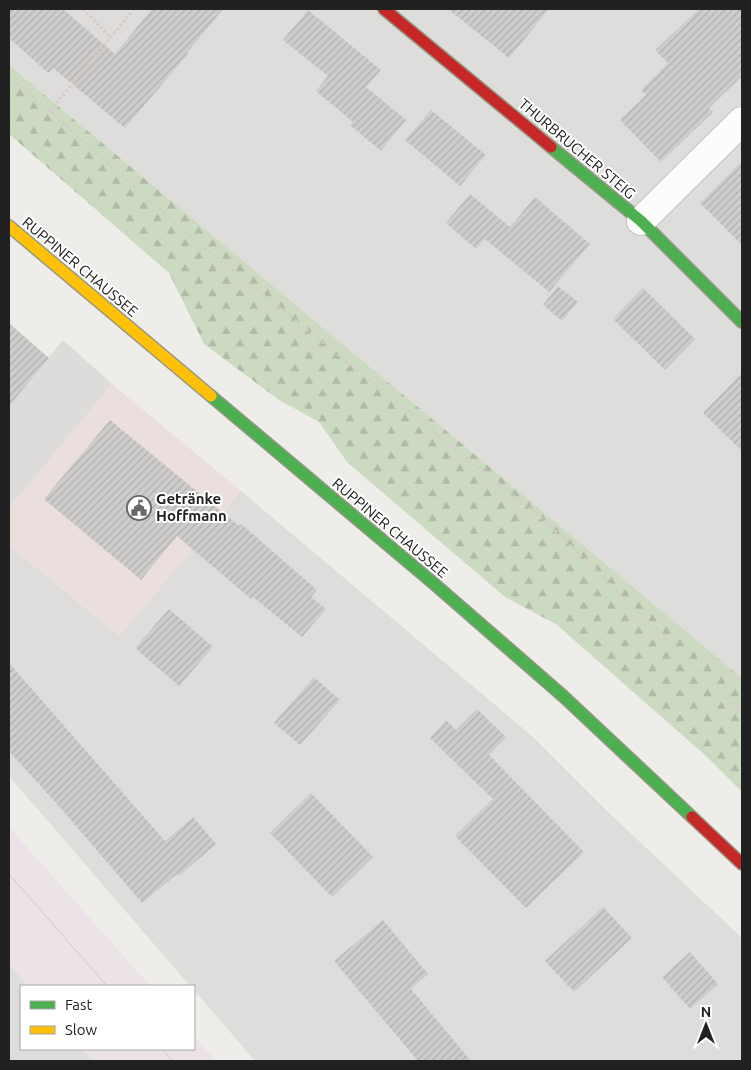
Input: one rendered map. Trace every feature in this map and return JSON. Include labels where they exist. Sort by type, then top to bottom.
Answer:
[{"type":"main road","name":"THURBRUCHER STEIG","points":[[384,9],[641,222],[742,322]]},
{"type":"main road","name":"RUPPINER CHAUSSEE","points":[[9,226],[453,600],[563,696],[742,864]]},
{"type":"street","points":[[641,222],[742,121]]},
{"type":"path","points":[[83,9],[111,38]]},
{"type":"path","points":[[50,111],[134,9]]},
{"type":"path","points":[[9,77],[50,111],[179,227],[546,522],[742,713]]},
{"type":"shaded area","points":[[9,9],[742,9],[742,678],[9,65]]},
{"type":"shaded area","points":[[63,340],[112,384],[9,508],[9,406]]},
{"type":"shaded area","points":[[112,384],[241,491],[119,636],[9,545],[9,508]]},
{"type":"shaded area","points":[[241,491],[532,736],[610,814],[740,936],[742,939],[742,1061],[255,1061],[195,991],[195,985],[189,985],[9,776],[9,545],[119,636]]},
{"type":"shaded area","points":[[9,827],[149,985],[27,985],[9,964]]},
{"type":"shaded area","points":[[9,964],[27,985],[20,985],[20,1050],[83,1050],[92,1061],[9,1061]]},
{"type":"shaded area","points":[[195,1037],[216,1061],[92,1061],[83,1050],[195,1050]]},
{"type":"green space","points":[[9,65],[742,678],[742,792],[706,756],[557,625],[505,597],[347,462],[319,422],[279,400],[204,344],[169,273],[9,134]]},
{"type":"building","points":[[9,9],[63,9],[115,54],[152,9],[223,9],[188,54],[125,128],[53,68],[48,73],[9,38]]},
{"type":"building","points":[[448,9],[549,9],[509,58]]},
{"type":"building","points":[[699,9],[742,9],[742,76],[709,108],[713,112],[661,162],[620,120],[646,95],[641,90],[668,63],[655,50]]},
{"type":"building","points":[[308,10],[381,70],[366,87],[406,120],[381,151],[350,125],[353,122],[316,91],[328,76],[283,40]]},
{"type":"building","points":[[431,110],[486,155],[460,186],[405,140]]},
{"type":"building","points":[[742,161],[742,245],[700,203]]},
{"type":"building","points":[[470,194],[510,227],[535,197],[590,244],[549,292],[485,239],[476,249],[446,223]]},
{"type":"building","points":[[558,286],[578,302],[562,321],[543,305]]},
{"type":"building","points":[[643,288],[695,339],[665,370],[613,319]]},
{"type":"building","points":[[9,323],[49,358],[9,406]]},
{"type":"building","points":[[742,373],[742,451],[703,413]]},
{"type":"building","points":[[110,420],[239,526],[241,524],[317,590],[311,597],[326,609],[302,637],[253,597],[251,599],[177,536],[141,580],[44,499]]},
{"type":"building","points":[[169,609],[213,647],[179,686],[135,648]]},
{"type":"building","points":[[9,663],[165,841],[193,817],[216,844],[179,876],[177,874],[142,903],[9,751]]},
{"type":"building","points":[[314,677],[340,700],[300,745],[274,723]]},
{"type":"building","points":[[477,709],[506,737],[489,755],[584,852],[526,908],[455,836],[493,799],[430,738],[446,720],[456,730]]},
{"type":"building","points":[[311,793],[373,857],[332,897],[270,833]]},
{"type":"building","points":[[603,907],[632,938],[574,992],[545,961]]},
{"type":"building","points":[[383,920],[428,974],[411,989],[471,1061],[418,1061],[334,961]]},
{"type":"building","points":[[690,952],[718,984],[690,1009],[662,977]]},
{"type":"tram line","points":[[9,874],[106,985]]},
{"type":"tram line","points":[[163,1050],[173,1061]]},
{"type":"traffic: fast","points":[[551,147],[641,221],[742,322]]},
{"type":"traffic: fast","points":[[211,396],[432,582],[563,696],[692,817]]},
{"type":"traffic: slow","points":[[9,226],[211,396]]},
{"type":"traffic: jam","points":[[384,9],[551,147]]},
{"type":"traffic: jam","points":[[692,817],[742,864]]},
{"type":"place","name":"Getränke Hoffmann","points":[[139,508]]}]
